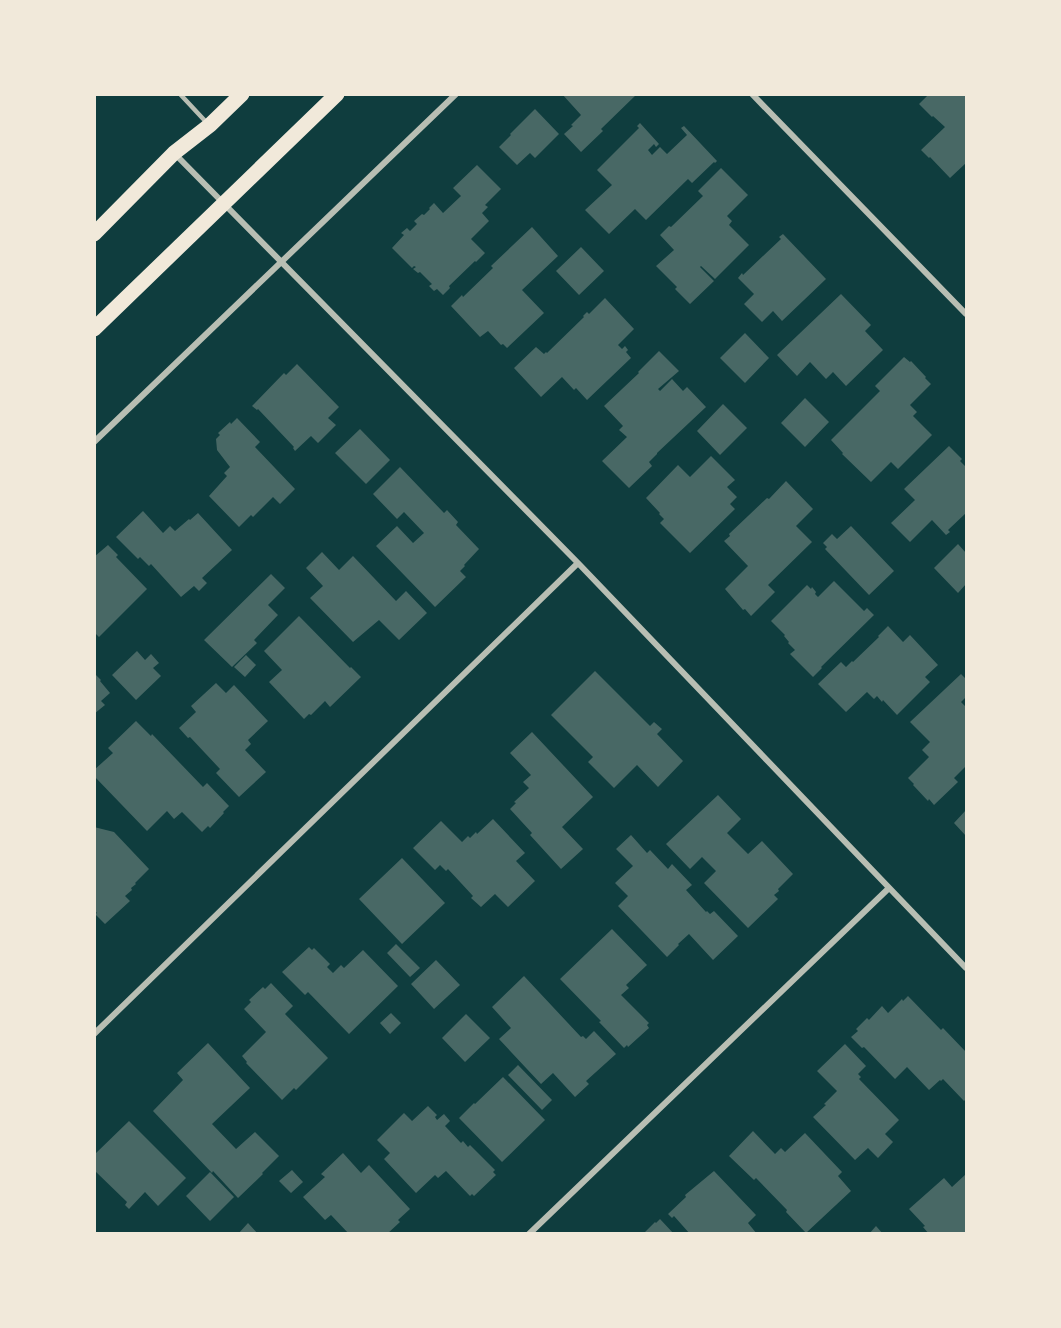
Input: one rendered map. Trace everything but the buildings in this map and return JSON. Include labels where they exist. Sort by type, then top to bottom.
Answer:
[{"type":"main road","points":[[94,234],[174,153],[210,125],[242,94]]},
{"type":"main road","points":[[94,329],[338,94]]},
{"type":"street","points":[[94,442],[456,94]]},
{"type":"street","points":[[752,94],[966,314]]},
{"type":"street","points":[[174,153],[578,563],[966,968]]},
{"type":"street","points":[[94,1034],[578,563]]},
{"type":"street","points":[[529,1233],[889,888]]},
{"type":"lane","points":[[180,94],[210,125]]}]
